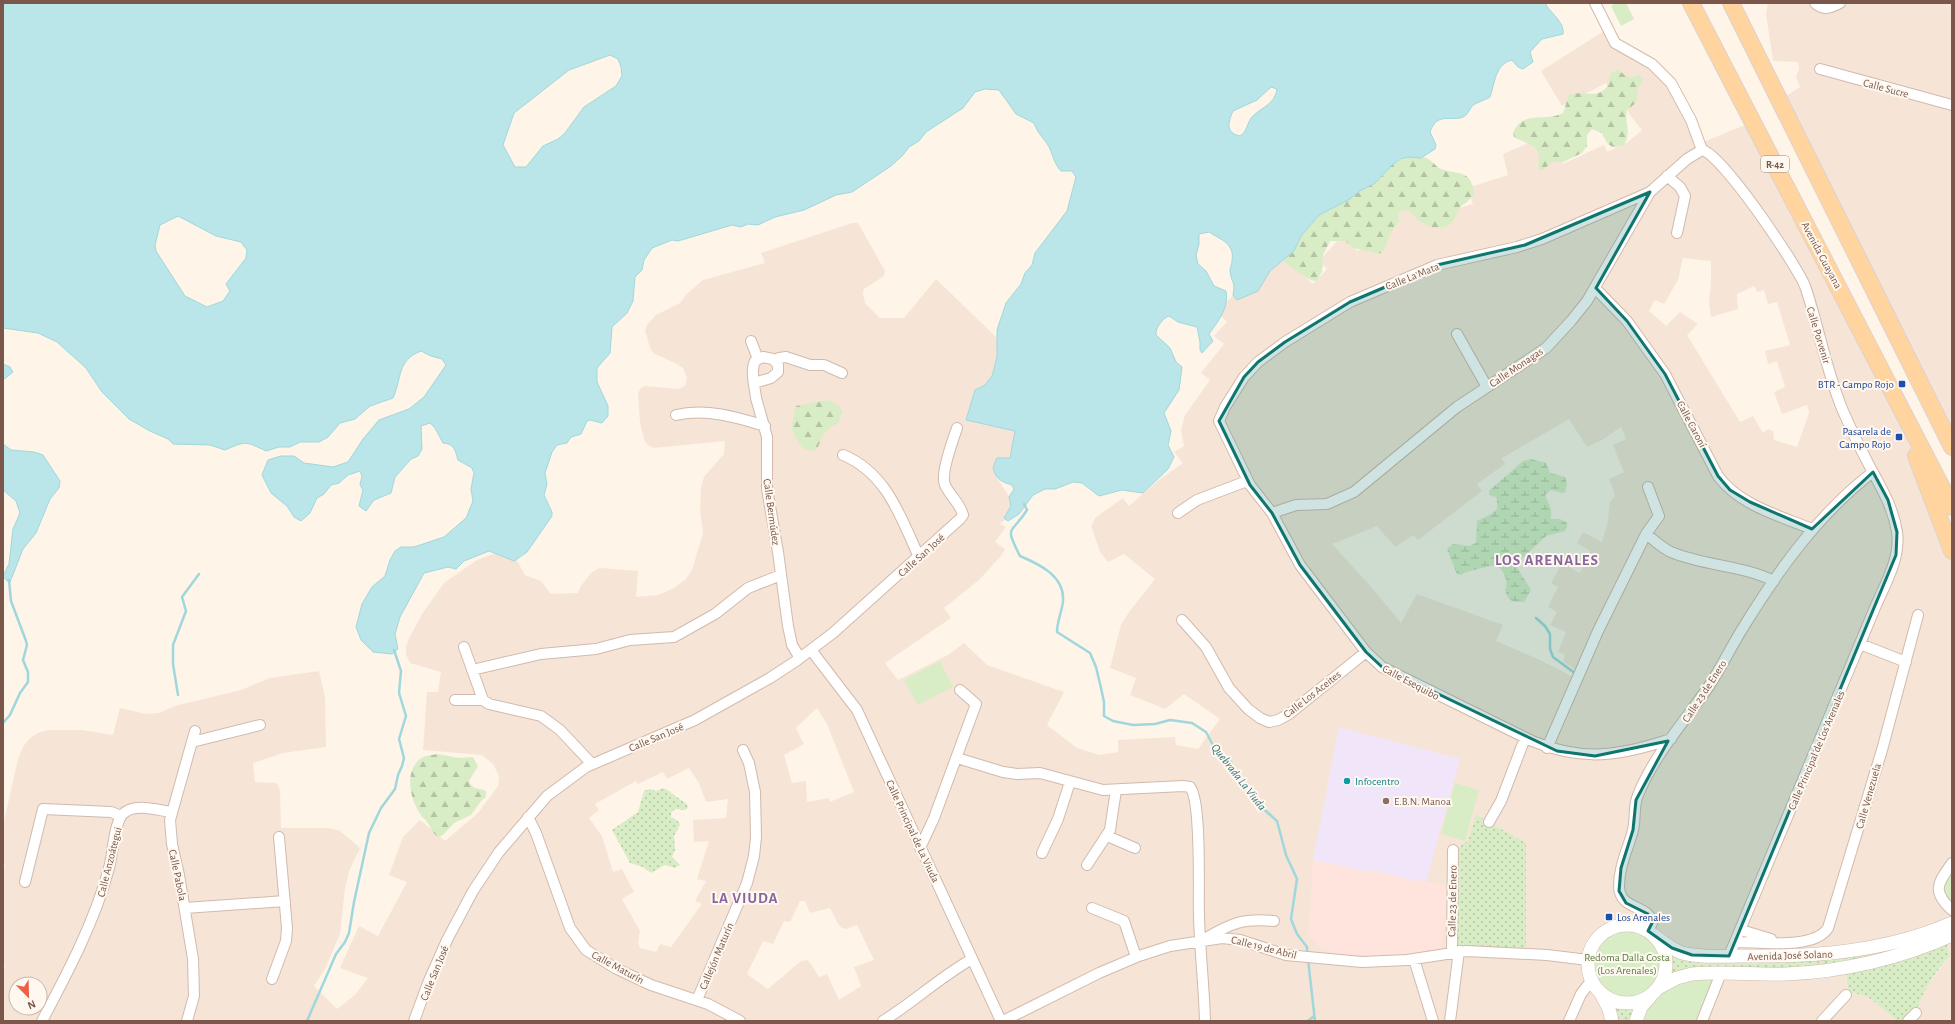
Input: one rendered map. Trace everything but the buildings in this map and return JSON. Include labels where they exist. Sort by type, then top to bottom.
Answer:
[{"type":"main road","name":"Avenida Guayana","points":[[1691,3],[1952,507]]},
{"type":"main road","points":[[1731,3],[1952,447]]},
{"type":"main road","points":[[1927,399],[1952,432]]},
{"type":"main road","points":[[1902,410],[1910,438],[1952,551]]},
{"type":"street","points":[[1595,3],[1615,43],[1652,64],[1662,73],[1676,90],[1691,120],[1702,150]]},
{"type":"street","points":[[1814,3],[1823,9],[1840,3]]},
{"type":"street","name":"Calle Sucre","points":[[1820,69],[1952,106]]},
{"type":"street","name":"Calle Monagas","points":[[1272,513],[1296,506],[1327,504],[1354,492],[1445,416],[1552,342],[1571,321],[1595,288],[1650,192],[1694,154],[1702,150]]},
{"type":"street","name":"Calle Porvenir","points":[[1702,150],[1710,155],[1731,176],[1800,274],[1837,395],[1888,500],[1895,524],[1898,543]]},
{"type":"street","points":[[1667,176],[1680,187],[1685,196],[1677,233]]},
{"type":"street","name":"Calle La Mata","points":[[1220,426],[1220,418],[1225,407],[1244,377],[1258,362],[1284,342],[1350,302],[1437,265],[1542,240],[1650,192]]},
{"type":"street","name":"Calle Caroní","points":[[1595,288],[1624,317],[1665,374],[1691,421],[1713,466],[1730,490],[1750,502],[1812,529]]},
{"type":"street","points":[[1457,334],[1487,387]]},
{"type":"street","name":"Calle Bermúdez","points":[[751,340],[756,361],[754,383],[756,398],[765,426],[768,444],[767,488],[790,638],[800,658]]},
{"type":"street","points":[[754,383],[775,376],[779,369],[776,361],[769,357],[756,361]]},
{"type":"street","points":[[776,361],[779,358],[786,357],[810,365],[824,365],[842,373]]},
{"type":"street","points":[[676,414],[694,412],[714,414],[765,426]]},
{"type":"street","name":"Calle Esequibo","points":[[1220,426],[1238,457],[1247,481],[1272,513],[1300,565],[1366,652],[1382,667],[1525,738],[1547,748],[1562,752],[1595,756],[1640,749],[1671,739]]},
{"type":"street","name":"Calle San José","points":[[414,1021],[430,978],[462,911],[486,869],[528,817],[553,791],[580,770],[695,720],[770,678],[800,658],[919,557],[960,519],[962,515],[961,509],[947,488],[944,479],[957,428]]},
{"type":"street","points":[[843,455],[864,466],[888,494],[902,516],[919,557]]},
{"type":"street","name":"Calle 23 de Enero","points":[[1651,933],[1652,923],[1650,917],[1643,911],[1626,903],[1621,896],[1619,885],[1623,859],[1633,830],[1634,807],[1638,794],[1658,758],[1709,685],[1741,630],[1812,529],[1874,472]]},
{"type":"street","points":[[1178,513],[1197,500],[1247,481]]},
{"type":"street","points":[[1547,748],[1598,631],[1646,534],[1659,516],[1648,487]]},
{"type":"street","points":[[1646,534],[1664,548],[1676,553],[1743,570],[1774,581]]},
{"type":"street","name":"Calle Principal de Los Arenales","points":[[1730,956],[1860,644],[1896,555],[1898,543]]},
{"type":"street","points":[[473,673],[541,654],[596,649],[630,640],[674,637],[715,614],[748,588],[781,575]]},
{"type":"street","name":"Calle Venezuela","points":[[1736,942],[1808,942],[1821,936],[1828,928],[1870,790],[1918,615]]},
{"type":"street","name":"Calle Los Aceites","points":[[1182,620],[1206,647],[1223,679],[1236,697],[1254,713],[1269,722],[1278,720],[1289,714],[1366,652]]},
{"type":"street","points":[[1860,644],[1906,662]]},
{"type":"street","points":[[464,648],[483,700]]},
{"type":"street","name":"Calle Principal de La Viuda","points":[[811,650],[857,710],[920,848],[1002,1021]]},
{"type":"street","points":[[473,673],[482,688],[491,697],[508,707]]},
{"type":"street","points":[[920,848],[934,818],[976,704],[960,690]]},
{"type":"street","points":[[455,700],[483,700],[489,704],[508,707],[541,716],[560,730],[592,764]]},
{"type":"street","points":[[192,742],[260,725]]},
{"type":"street","name":"Calle Pabola","points":[[187,1021],[193,1003],[195,986],[194,959],[172,844],[170,826],[171,812],[195,731]]},
{"type":"street","points":[[1489,822],[1500,801],[1525,738]]},
{"type":"street","name":"Callejón Maturín","points":[[697,1000],[747,883],[754,856],[756,837],[755,792],[749,763],[743,750]]},
{"type":"street","points":[[957,758],[1003,772],[1017,774],[1040,773],[1093,789],[1116,790],[1188,786],[1192,790],[1195,801],[1197,826],[1200,941],[1205,1021]]},
{"type":"street","points":[[1042,853],[1056,824],[1070,782]]},
{"type":"street","points":[[1086,865],[1107,836],[1113,822],[1116,790]]},
{"type":"street","name":"Calle Anzoátegui","points":[[42,1021],[96,911],[110,868],[121,816],[128,810],[138,808],[171,812]]},
{"type":"street","points":[[25,882],[43,809],[111,812],[121,816]]},
{"type":"street","name":"Calle Maturín","points":[[528,817],[536,833],[570,928],[586,950],[615,968],[659,989],[697,1000],[740,1021]]},
{"type":"street","points":[[1107,836],[1135,848]]},
{"type":"street","points":[[272,979],[282,953],[287,934],[279,837]]},
{"type":"street","name":"Calle 23 de Enero","points":[[1450,1021],[1455,952],[1453,850]]},
{"type":"street","points":[[1952,863],[1939,882],[1938,890],[1943,900],[1952,910]]},
{"type":"street","points":[[185,908],[284,901]]},
{"type":"street","points":[[1092,908],[1124,921],[1136,957]]},
{"type":"street","points":[[1200,941],[1225,927],[1242,920],[1274,921]]},
{"type":"street","name":"Avenida José Solano","points":[[1651,933],[1672,948],[1684,953],[1702,956],[1801,956],[1847,952],[1901,940],[1952,923]]},
{"type":"street","points":[[1612,1021],[1609,1009],[1600,992],[1591,981],[1588,960],[1592,946],[1607,930],[1620,925],[1628,925],[1651,933],[1662,947],[1666,961],[1664,975],[1655,990],[1641,1007],[1636,1021]]},
{"type":"street","name":"Calle Venezuela","points":[[1741,930],[1783,942]]},
{"type":"street","name":"Avenida José Solano","points":[[1655,990],[1685,975],[1721,973],[1787,974],[1825,971],[1895,955],[1952,935]]},
{"type":"street","name":"Calle 19 de Abril","points":[[1002,1021],[1089,978],[1136,957],[1170,946],[1200,941],[1231,938],[1286,955],[1362,962],[1414,959],[1455,952],[1547,955],[1588,960]]},
{"type":"street","points":[[883,1021],[910,1003],[949,972],[972,959]]},
{"type":"street","points":[[1414,959],[1433,1021]]},
{"type":"street","points":[[1702,1021],[1721,973]]},
{"type":"street","points":[[1570,1021],[1581,994],[1591,981]]},
{"type":"street","points":[[1600,992],[1612,1000],[1626,1003],[1640,1000],[1655,990]]},
{"type":"street","points":[[1822,1021],[1846,995]]},
{"type":"street","points":[[1908,1021],[1916,1013]]},
{"type":"highlighted area","points":[[1650,192],[1596,288],[1627,321],[1665,374],[1718,476],[1730,490],[1750,502],[1812,529],[1873,472],[1888,500],[1897,532],[1896,555],[1729,956],[1692,955],[1672,948],[1648,931],[1652,923],[1648,914],[1626,903],[1619,891],[1621,868],[1633,830],[1636,800],[1668,741],[1595,756],[1557,751],[1382,667],[1366,652],[1300,565],[1272,513],[1250,485],[1219,421],[1244,377],[1258,362],[1285,342],[1350,302],[1437,265],[1525,245]]},
{"type":"shaded area","points":[[1768,3],[1952,3],[1952,432],[1780,100],[1800,87],[1796,77],[1799,69],[1798,62],[1773,61],[1766,14]]},
{"type":"shaded area","points":[[1607,29],[1612,37],[1658,67],[1701,143],[1752,122],[1902,410],[1952,551],[1952,923],[1876,947],[1588,960],[1589,974],[1600,992],[1612,1021],[3,1021],[3,972],[5,967],[3,957],[3,870],[5,868],[3,853],[3,826],[18,759],[23,747],[29,739],[38,733],[48,730],[82,730],[113,735],[120,708],[146,714],[159,713],[175,706],[241,690],[270,678],[319,671],[325,697],[326,747],[283,753],[253,763],[255,782],[277,783],[280,790],[281,828],[330,828],[340,831],[360,848],[349,871],[345,889],[340,934],[325,969],[314,986],[337,1009],[355,995],[368,978],[340,968],[359,926],[378,936],[407,882],[389,875],[403,837],[420,820],[445,841],[478,813],[498,786],[499,776],[493,764],[482,755],[423,750],[427,692],[438,692],[441,672],[410,663],[406,654],[406,647],[409,638],[424,611],[444,583],[477,560],[510,548],[525,575],[541,581],[551,594],[578,593],[580,587],[592,572],[600,568],[638,571],[636,597],[658,595],[674,588],[686,579],[692,570],[703,533],[700,510],[701,488],[704,477],[724,454],[725,441],[654,448],[645,442],[640,423],[638,394],[640,389],[644,386],[678,389],[685,386],[687,378],[683,368],[655,354],[651,350],[645,331],[647,325],[656,315],[680,303],[686,295],[703,280],[765,263],[761,253],[852,223],[858,223],[885,271],[884,276],[864,289],[863,293],[865,303],[880,318],[904,318],[936,279],[997,338],[997,357],[992,376],[985,385],[975,390],[966,420],[1015,431],[1010,458],[997,458],[993,467],[996,476],[1017,509],[1000,524],[1006,527],[995,542],[1005,549],[1001,556],[979,580],[944,608],[951,618],[885,663],[898,680],[948,655],[964,643],[987,665],[1064,692],[1047,725],[1077,748],[1099,755],[1118,752],[1118,740],[1175,737],[1176,745],[1198,749],[1220,719],[1184,694],[1165,709],[1130,695],[1136,678],[1110,668],[1121,625],[1129,612],[1155,579],[1124,554],[1108,562],[1100,552],[1091,526],[1096,517],[1123,498],[1129,506],[1159,480],[1183,463],[1174,452],[1184,446],[1181,430],[1185,415],[1210,380],[1201,373],[1224,344],[1214,336],[1227,322],[1217,312],[1277,250],[1313,284],[1327,269],[1319,261],[1342,236],[1357,251],[1376,240],[1390,213],[1407,205],[1450,211],[1473,204],[1467,188],[1508,175],[1503,154],[1535,140],[1560,157],[1563,164],[1604,145],[1607,152],[1628,142],[1642,130],[1630,115],[1623,100],[1613,105],[1606,83],[1562,106],[1541,71]],"holes":[[[1683,258],[1711,261],[1709,303],[1711,317],[1738,309],[1737,294],[1754,286],[1757,292],[1764,290],[1768,304],[1777,302],[1790,345],[1765,351],[1768,364],[1777,361],[1785,387],[1774,392],[1782,414],[1807,405],[1809,413],[1797,447],[1774,440],[1773,431],[1768,429],[1763,433],[1753,416],[1740,422],[1687,335],[1698,324],[1680,312],[1666,326],[1649,311],[1655,300],[1664,304],[1678,280]],[[1569,419],[1587,447],[1602,440],[1621,427],[1626,439],[1613,445],[1624,472],[1609,479],[1615,495],[1610,502],[1608,521],[1602,542],[1583,532],[1577,543],[1590,551],[1580,573],[1562,563],[1551,583],[1558,587],[1548,607],[1557,612],[1550,625],[1566,632],[1558,652],[1565,654],[1563,662],[1580,672],[1577,679],[1540,660],[1496,641],[1503,625],[1417,594],[1401,623],[1332,544],[1377,526],[1395,547],[1413,535],[1418,540],[1482,491],[1477,484],[1505,464],[1502,458]],[[817,708],[827,724],[854,792],[830,802],[829,798],[807,802],[806,781],[792,783],[784,755],[804,744],[796,728]],[[689,768],[699,783],[706,802],[728,799],[726,818],[693,820],[694,842],[709,841],[697,879],[706,881],[695,901],[702,904],[671,947],[660,944],[656,952],[640,948],[638,943],[640,931],[622,899],[634,892],[622,869],[613,872],[602,836],[589,818],[599,810],[595,804],[636,781],[638,784],[663,772],[667,779]],[[800,901],[805,901],[810,913],[830,908],[838,924],[842,928],[846,929],[857,925],[874,960],[854,967],[861,986],[839,1000],[827,974],[819,977],[807,960],[801,961],[768,989],[747,974],[763,941],[773,944],[784,921],[790,922]]]},
{"type":"shaded area","name":"E.B.N. Manoa","points":[[1339,727],[1460,759],[1426,882],[1416,879],[1415,881],[1373,870],[1372,872],[1313,860]]},
{"type":"shaded area","points":[[1313,860],[1372,872],[1373,870],[1415,881],[1416,879],[1448,887],[1440,953],[1407,957],[1346,958],[1321,948],[1308,936]]},
{"type":"shaded area","points":[[1952,935],[1952,1021],[1908,1021],[1926,987],[1950,956],[1945,938]]},
{"type":"shaded area","points":[[1844,967],[1848,989],[1846,994],[1859,993],[1867,996],[1898,1021],[1702,1021],[1721,973]]},
{"type":"green space","points":[[1616,3],[1626,3],[1634,19],[1621,26],[1611,6]]},
{"type":"green space","points":[[1618,70],[1627,77],[1638,75],[1644,79],[1638,88],[1637,101],[1627,110],[1626,119],[1628,132],[1624,145],[1613,147],[1606,141],[1602,133],[1592,129],[1587,135],[1587,146],[1582,153],[1563,162],[1552,162],[1543,170],[1539,170],[1539,153],[1537,150],[1530,144],[1514,137],[1513,133],[1517,126],[1522,121],[1528,119],[1556,116],[1563,113],[1569,95],[1580,93],[1595,94],[1604,90],[1608,85],[1611,73]]},
{"type":"green space","points":[[1408,157],[1425,157],[1437,167],[1463,174],[1470,180],[1473,186],[1474,194],[1461,206],[1452,223],[1445,227],[1433,228],[1419,221],[1408,210],[1400,211],[1398,214],[1399,222],[1391,233],[1382,253],[1355,249],[1345,241],[1330,241],[1323,255],[1322,271],[1317,281],[1309,279],[1283,261],[1294,251],[1301,236],[1319,215],[1350,199],[1361,190],[1374,184],[1393,164]]},
{"type":"green space","points":[[828,400],[837,405],[843,412],[838,423],[831,427],[823,435],[817,449],[812,451],[808,450],[801,445],[791,427],[796,406]]},
{"type":"green space","points":[[1531,459],[1546,463],[1550,473],[1565,477],[1567,484],[1565,492],[1562,493],[1551,490],[1545,495],[1551,509],[1551,519],[1560,519],[1567,523],[1567,527],[1565,531],[1546,536],[1517,563],[1518,569],[1531,590],[1524,602],[1517,602],[1509,599],[1506,590],[1506,579],[1500,569],[1490,566],[1468,571],[1461,575],[1457,574],[1447,549],[1453,544],[1469,546],[1476,543],[1477,521],[1491,514],[1497,509],[1496,497],[1489,495],[1489,491],[1523,461]]},
{"type":"green space","points":[[940,661],[953,687],[918,705],[904,680]]},
{"type":"green space","points":[[438,754],[459,758],[473,757],[478,766],[469,781],[473,787],[486,791],[486,797],[481,801],[471,815],[454,823],[443,835],[438,837],[434,834],[417,809],[410,786],[410,778],[415,764],[420,759],[429,755]]},
{"type":"green space","points":[[1455,783],[1479,790],[1465,841],[1441,834]]},
{"type":"green space","points":[[663,788],[687,804],[688,808],[685,810],[675,809],[671,813],[671,817],[678,821],[680,825],[674,836],[675,850],[672,857],[680,865],[675,868],[665,865],[651,873],[643,867],[630,863],[612,830],[638,812],[644,791],[650,789],[656,791]]},
{"type":"green space","points":[[1476,815],[1526,843],[1526,954],[1452,952],[1453,851],[1468,841]]},
{"type":"green space","points":[[1952,863],[1952,910],[1938,885]]},
{"type":"green space","name":"Redoma Dalla Costa (Los Arenales)","points":[[1620,925],[1642,929],[1651,934],[1658,941],[1663,950],[1665,960],[1665,971],[1662,982],[1721,973],[1702,1021],[1636,1021],[1640,1001],[1621,1002],[1606,997],[1595,987],[1589,974],[1588,959],[1592,945],[1603,933]]},
{"type":"green space","points":[[1945,939],[1950,956],[1931,980],[1914,1013],[1908,1021],[1898,1021],[1867,996],[1853,993],[1846,995],[1848,989],[1845,968],[1748,974],[1658,988],[1662,947],[1702,956]]},
{"type":"green space","points":[[1605,997],[1640,1001],[1636,1021],[1612,1021]]},
{"type":"water","points":[[3,3],[1545,3],[1560,22],[1563,30],[1563,34],[1542,39],[1530,52],[1533,62],[1523,69],[1518,67],[1512,60],[1506,62],[1496,75],[1490,97],[1473,105],[1465,116],[1459,118],[1445,118],[1437,122],[1430,132],[1436,145],[1435,149],[1421,158],[1408,157],[1401,159],[1393,164],[1374,184],[1361,190],[1350,199],[1319,215],[1301,236],[1294,251],[1270,271],[1258,291],[1237,300],[1233,295],[1234,285],[1230,271],[1232,255],[1229,246],[1209,232],[1199,234],[1199,244],[1196,255],[1198,264],[1206,271],[1214,286],[1226,291],[1227,297],[1225,308],[1209,334],[1213,341],[1202,353],[1200,350],[1197,327],[1178,322],[1169,316],[1158,326],[1156,335],[1170,348],[1176,362],[1182,367],[1179,390],[1164,413],[1171,431],[1168,445],[1174,457],[1168,469],[1143,493],[1122,490],[1099,496],[1082,483],[1073,482],[1055,489],[1045,489],[1033,495],[1019,514],[1008,521],[1004,518],[1011,506],[1009,497],[1014,489],[1012,485],[999,479],[995,474],[993,467],[997,458],[1010,458],[1015,431],[966,420],[975,390],[985,385],[992,376],[997,357],[997,330],[1006,303],[1021,284],[1025,273],[1032,265],[1035,253],[1067,211],[1076,177],[1072,171],[1061,171],[1055,162],[1048,145],[1034,123],[1016,114],[999,90],[985,89],[975,92],[963,108],[926,132],[919,141],[909,147],[891,166],[852,192],[836,195],[804,210],[775,217],[758,225],[748,224],[741,227],[732,225],[678,241],[672,240],[652,248],[644,260],[642,270],[635,277],[633,301],[627,313],[612,327],[610,353],[597,368],[597,382],[608,406],[608,416],[602,423],[590,420],[587,421],[581,434],[571,437],[567,443],[557,445],[552,452],[545,473],[547,484],[544,495],[552,512],[552,516],[527,552],[514,561],[489,551],[464,561],[456,569],[448,567],[424,573],[400,617],[395,634],[398,649],[392,654],[373,652],[361,640],[356,627],[362,604],[372,587],[385,576],[390,560],[395,551],[401,547],[414,547],[444,537],[466,518],[473,501],[471,489],[474,473],[472,468],[458,460],[454,448],[443,443],[435,428],[430,423],[421,426],[422,449],[418,456],[411,459],[395,477],[391,493],[374,500],[366,511],[359,506],[363,490],[360,485],[362,476],[360,471],[348,475],[339,483],[331,485],[324,494],[317,498],[310,513],[301,521],[294,517],[287,506],[271,493],[262,475],[268,460],[281,456],[294,456],[304,463],[333,467],[348,462],[363,439],[379,420],[409,409],[424,397],[446,365],[442,359],[421,351],[413,355],[408,359],[401,370],[393,398],[370,406],[355,419],[340,423],[328,437],[319,442],[300,442],[290,447],[279,447],[266,451],[246,443],[225,450],[210,445],[173,444],[168,439],[129,419],[102,392],[86,368],[57,342],[38,333],[3,328]],"holes":[[[610,55],[618,59],[621,67],[622,76],[616,86],[584,107],[565,133],[558,139],[543,146],[526,167],[515,167],[503,145],[514,113],[569,70]],[[1271,87],[1277,89],[1274,99],[1252,117],[1246,130],[1240,136],[1235,135],[1230,130],[1229,126],[1233,111],[1257,100]],[[178,216],[216,236],[241,242],[247,250],[246,258],[226,284],[230,291],[223,301],[207,307],[185,296],[156,251],[155,245],[160,225]]]},
{"type":"water","points":[[3,364],[10,367],[13,372],[3,380]]},
{"type":"water","points":[[3,444],[11,450],[34,452],[43,455],[60,481],[59,488],[50,499],[36,533],[23,549],[10,582],[3,576],[9,564],[13,529],[20,513],[16,501],[3,490]]},
{"type":"waterway","name":"Quebrada La Viuda","points":[[1024,504],[1027,510],[1014,527],[1011,534],[1012,539],[1020,556],[1049,572],[1060,585],[1063,592],[1063,601],[1057,632],[1090,653],[1096,667],[1101,688],[1104,702],[1104,716],[1113,721],[1133,725],[1155,724],[1170,720],[1192,723],[1206,732],[1215,749],[1231,762],[1239,780],[1249,786],[1258,804],[1277,821],[1286,855],[1297,879],[1291,919],[1297,934],[1307,947],[1307,954]]},
{"type":"waterway","points":[[178,695],[173,664],[173,645],[186,611],[182,597],[199,574]]},
{"type":"waterway","points":[[3,723],[10,715],[20,693],[28,682],[28,672],[23,660],[27,645],[11,601],[9,580]]},
{"type":"waterway","points":[[1536,618],[1545,626],[1550,634],[1550,649],[1553,657],[1576,674]]},
{"type":"waterway","points":[[307,1021],[336,954],[345,942],[349,933],[369,833],[381,808],[395,789],[404,758],[399,739],[406,716],[399,693],[401,671],[394,650]]},
{"type":"waterway","name":"Quebrada La Viuda","points":[[1308,959],[1315,1021]]},
{"type":"waterway","name":"Quebrada La Viuda","points":[[1308,1021],[1314,1016]]},
{"type":"place","name":"BTR - Campo Rojo","points":[[1902,384]]},
{"type":"place","name":"Pasarela de Campo Rojo","points":[[1899,437]]},
{"type":"place","name":"Infocentro","points":[[1347,781]]},
{"type":"place","name":"E.B.N. Manoa","points":[[1386,801]]},
{"type":"place","name":"Los Arenales","points":[[1609,917]]},
{"type":"district","name":"LOS ARENALES","points":[[1547,560]]},
{"type":"district","name":"LA VIUDA","points":[[745,898]]}]
